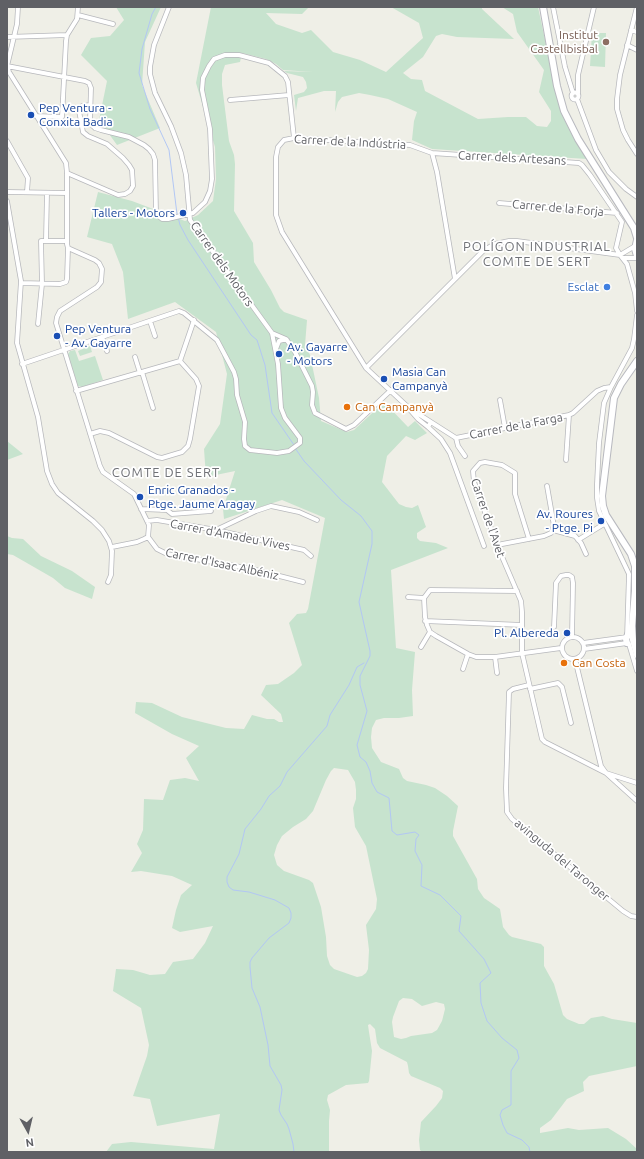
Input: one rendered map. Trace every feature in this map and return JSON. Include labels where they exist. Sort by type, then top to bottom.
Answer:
[{"type":"street","points":[[18,7],[17,24],[7,66],[13,79],[66,163],[68,248],[66,282],[60,284],[21,283]]},
{"type":"street","points":[[36,116],[62,116],[67,35],[78,15],[78,7]]},
{"type":"street","name":"Carrer dels Motors","points":[[169,7],[154,45],[150,74],[155,93],[171,126],[181,154],[186,175],[190,220],[272,334]]},
{"type":"street","points":[[553,7],[564,68],[573,93],[572,98],[577,99]]},
{"type":"street","points":[[594,7],[578,75],[579,96],[577,99],[596,150],[609,172],[626,189],[637,196]]},
{"type":"street","points":[[637,7],[618,88],[617,109],[623,130],[637,154]]},
{"type":"street","points":[[366,368],[484,250],[495,244],[517,241],[625,258],[637,257],[635,229],[578,140],[564,112],[557,86],[544,9]]},
{"type":"street","points":[[78,15],[113,24]]},
{"type":"street","points":[[631,30],[637,32]]},
{"type":"street","points":[[7,37],[67,35]]},
{"type":"street","points":[[560,44],[567,49],[574,50],[577,50],[584,45]]},
{"type":"street","points":[[627,45],[637,50]]},
{"type":"street","points":[[7,66],[85,81],[89,84],[91,88],[91,124],[95,128],[129,137],[144,145],[153,154],[155,160],[156,214],[162,219],[168,219],[190,213],[198,209],[205,202],[212,182],[210,125],[202,90],[203,78],[214,59],[225,55],[239,55],[269,63],[285,76],[288,82],[294,138]]},
{"type":"street","points":[[573,93],[578,93]]},
{"type":"street","points":[[230,100],[289,95]]},
{"type":"street","points":[[67,173],[118,194],[125,194],[130,191],[133,186],[132,170],[123,158],[107,144],[88,136],[83,132],[79,111],[82,106],[90,105]]},
{"type":"street","name":"Carrer de la Indústria","points":[[432,153],[410,145],[294,138],[284,140],[276,150],[276,209],[278,224],[366,368],[391,390],[418,419],[441,439],[450,453],[484,546]]},
{"type":"street","points":[[7,142],[28,178],[27,192]]},
{"type":"street","points":[[432,153],[437,172],[455,279]]},
{"type":"street","name":"Carrer dels Artesans","points":[[432,153],[579,163],[590,175],[622,222],[616,248],[620,256]]},
{"type":"street","points":[[7,192],[67,193]]},
{"type":"street","points":[[46,240],[47,193]]},
{"type":"street","points":[[7,201],[21,283],[17,334],[19,352],[38,417],[46,467],[52,484],[61,497],[98,525],[106,535],[112,547],[112,567],[108,582]]},
{"type":"street","name":"Carrer de la Forja","points":[[500,203],[617,214]]},
{"type":"street","points":[[38,324],[42,284],[41,241],[67,241]]},
{"type":"street","points":[[620,256],[636,242]]},
{"type":"street","points":[[68,248],[99,263],[102,269],[102,276],[101,282],[97,287],[60,311],[56,317],[56,323],[100,466],[103,472],[134,494],[149,528],[148,537],[137,542],[112,547]]},
{"type":"street","points":[[620,256],[627,264],[636,293],[637,311]]},
{"type":"street","points":[[22,364],[179,311],[184,312],[217,340],[234,372],[237,395],[245,422],[245,446],[250,450],[277,453],[295,448],[300,442],[300,438],[285,418],[281,408],[278,364],[272,334],[284,337],[288,340],[312,386],[313,410],[320,416],[342,428],[346,429],[354,425],[391,390]]},
{"type":"street","points":[[637,315],[632,348],[604,403],[600,431],[597,484],[597,504],[607,522],[629,574],[629,641],[637,671]]},
{"type":"street","points":[[180,361],[194,320]]},
{"type":"street","points":[[150,321],[155,336]]},
{"type":"street","points":[[102,337],[107,352]]},
{"type":"street","points":[[275,350],[279,341],[288,340]]},
{"type":"street","points":[[135,357],[153,408]]},
{"type":"street","points":[[76,391],[180,361]]},
{"type":"street","points":[[90,434],[100,431],[109,433],[157,457],[162,458],[182,452],[188,446],[199,386],[196,379],[180,361]]},
{"type":"street","points":[[636,653],[629,641],[635,591],[635,566],[631,554],[607,522],[602,496],[614,398],[621,384],[637,361]]},
{"type":"street","name":"Carrer de la Farga","points":[[465,456],[458,446],[456,438],[569,415],[597,391],[611,387]]},
{"type":"street","points":[[500,400],[505,428]]},
{"type":"street","name":"Carrer de la Indústria","points":[[408,408],[456,438]]},
{"type":"street","points":[[566,460],[569,415]]},
{"type":"street","points":[[428,427],[431,422]]},
{"type":"street","name":"Carrer de l'Avet","points":[[529,539],[515,494],[515,473],[510,468],[502,465],[485,462],[480,463],[473,471],[472,476],[497,545],[522,606],[522,653],[541,735],[545,742],[606,773]]},
{"type":"street","points":[[497,545],[544,536],[551,533],[554,526],[547,486]]},
{"type":"street","points":[[216,530],[256,511],[271,506],[299,512],[318,520]]},
{"type":"street","points":[[141,509],[167,510],[172,514],[211,511]]},
{"type":"street","name":"Carrer d'Amadeu Vives","points":[[147,521],[157,520],[216,530],[304,550],[311,556]]},
{"type":"street","points":[[578,540],[607,522]]},
{"type":"street","points":[[553,530],[575,536],[581,543],[586,554]]},
{"type":"street","name":"Carrer d'Isaac Albéniz","points":[[148,537],[157,549],[167,554],[252,569],[303,582]]},
{"type":"street","points":[[554,627],[556,583],[561,576],[569,575],[572,577],[573,583],[572,636]]},
{"type":"street","points":[[517,591],[430,590],[424,598],[425,621],[430,632],[468,654],[481,657],[495,657],[561,648]]},
{"type":"street","points":[[408,597],[424,598]]},
{"type":"street","points":[[425,621],[522,625]]},
{"type":"street","points":[[421,647],[430,632]]},
{"type":"street","points":[[572,636],[579,638],[583,643],[584,649],[581,655],[575,659],[566,657],[562,652],[561,648],[563,641],[569,637],[572,636]]},
{"type":"street","points":[[583,643],[629,641]]},
{"type":"street","points":[[584,649],[629,641]]},
{"type":"street","points":[[463,669],[468,654]]},
{"type":"street","points":[[495,657],[497,673]]},
{"type":"street","points":[[575,659],[600,766],[637,801]]},
{"type":"street","points":[[529,687],[558,683],[562,687],[571,724]]},
{"type":"street","name":"avinguda del Taronger","points":[[529,687],[513,689],[509,692],[506,806],[510,816],[623,911],[631,916],[637,917]]},
{"type":"street","points":[[606,773],[637,783]]},
{"type":"green space","points":[[116,7],[161,7],[145,42],[142,85],[160,128],[117,145],[99,120],[107,81],[81,55],[91,38],[110,36],[124,20]]},
{"type":"green space","points":[[211,7],[309,7],[302,14],[266,13],[276,24],[302,33],[311,30],[333,52],[360,60],[386,72],[423,38],[419,23],[391,7],[482,7],[482,9],[514,39],[457,37],[442,34],[436,36],[423,57],[403,73],[411,79],[422,80],[425,91],[478,119],[526,117],[537,126],[547,127],[551,121],[551,111],[539,92],[544,70],[517,32],[513,14],[502,7],[538,7],[559,105],[587,159],[432,149],[412,140],[414,121],[417,112],[388,99],[359,93],[342,97],[338,102],[335,112],[336,91],[324,91],[298,98],[296,111],[294,95],[304,92],[307,88],[306,82],[303,77],[284,71],[313,72],[283,70],[276,64],[266,59],[242,53],[240,62],[225,65],[222,74],[222,85],[229,141],[234,155],[235,164],[234,211],[253,243],[254,262],[280,308],[284,312],[307,320],[305,345],[310,355],[319,398],[321,421],[347,432],[354,430],[384,402],[408,427],[415,421],[427,433],[415,440],[406,436],[387,456],[382,482],[399,504],[412,508],[418,505],[426,527],[417,533],[417,538],[420,541],[436,543],[448,548],[391,570],[396,648],[415,652],[412,690],[413,716],[376,720],[372,728],[372,748],[381,762],[399,769],[403,778],[407,781],[435,788],[458,806],[453,836],[477,879],[478,889],[484,898],[500,909],[503,927],[509,935],[541,944],[544,947],[544,966],[554,984],[563,1015],[567,1019],[579,1024],[584,1024],[591,1018],[603,1016],[637,1023],[637,1066],[589,1076],[583,1082],[584,1091],[567,1099],[551,1120],[540,1128],[540,1133],[568,1128],[579,1130],[608,1128],[626,1139],[637,1149],[637,1152],[421,1151],[419,1140],[421,1122],[442,1098],[443,1091],[440,1088],[411,1076],[407,1062],[380,1048],[377,1043],[375,1029],[370,1024],[368,1025],[372,1051],[368,1083],[346,1085],[328,1095],[327,1100],[330,1110],[329,1152],[106,1152],[112,1144],[131,1142],[214,1149],[220,1114],[157,1126],[150,1099],[133,1096],[147,1056],[149,1045],[141,1008],[113,991],[116,969],[133,970],[150,975],[165,974],[173,962],[193,959],[205,943],[213,926],[180,932],[172,928],[181,895],[192,885],[172,876],[141,871],[131,872],[142,853],[137,844],[143,830],[144,799],[163,800],[170,780],[185,778],[199,781],[186,758],[199,746],[172,734],[135,713],[136,702],[152,703],[182,717],[226,728],[244,729],[252,715],[283,722],[281,714],[261,695],[266,685],[278,684],[294,673],[302,665],[289,623],[297,614],[306,613],[308,609],[325,518],[282,500],[224,519],[223,509],[235,471],[206,477],[204,449],[220,424],[227,374],[216,332],[175,302],[128,319],[123,272],[112,244],[87,237],[98,192],[132,201],[185,221],[198,215],[213,201],[216,179],[215,147],[196,83]],"holes":[[[334,768],[348,770],[355,782],[356,799],[353,808],[355,827],[366,846],[377,899],[376,909],[366,925],[369,950],[368,969],[362,976],[357,977],[334,969],[330,965],[327,956],[326,937],[321,907],[313,883],[309,880],[284,871],[277,865],[274,855],[282,836],[306,819],[313,811],[326,780]],[[403,998],[412,999],[422,1006],[436,1002],[444,1004],[445,1009],[442,1021],[437,1030],[432,1033],[401,1039],[394,1037],[392,1022],[393,1017],[399,1001]]]},
{"type":"green space","name":"Institut Castellbisbal","points":[[592,33],[606,33],[605,67],[590,66]]},
{"type":"green space","points":[[90,346],[92,352],[80,356],[78,351]]},
{"type":"green space","points":[[75,350],[79,361],[95,356],[103,380],[82,387],[78,386],[68,354],[70,351]]},
{"type":"green space","points":[[7,441],[23,454],[7,460]]},
{"type":"green space","points":[[7,536],[23,539],[41,556],[72,571],[95,587],[92,599],[65,588],[53,578],[13,555],[7,554]]},
{"type":"waterway","points":[[156,7],[152,14],[142,49],[139,73],[150,109],[169,150],[177,214]]},
{"type":"waterway","points":[[178,217],[180,225],[188,240],[251,335],[257,340],[265,365],[272,413],[294,445]]},
{"type":"waterway","points":[[295,448],[304,461],[341,500],[361,516],[372,531],[372,544],[359,602],[370,651],[370,656],[360,676],[360,685],[367,711],[357,745],[360,757],[366,762],[370,771],[372,783],[377,792],[389,798],[392,831],[397,835],[415,832],[419,835],[416,839],[415,851],[422,865],[421,886],[440,895],[461,916],[459,931],[484,959],[491,973],[480,983],[481,1003],[487,1021],[502,1038],[517,1050],[519,1058],[511,1071],[511,1105],[502,1110],[500,1115],[507,1133],[522,1140],[529,1147],[530,1152]]},
{"type":"waterway","points":[[294,1152],[289,1129],[279,1110],[282,1090],[281,1085],[270,1066],[268,1045],[260,1007],[252,988],[250,967],[252,958],[269,938],[289,923],[291,913],[289,908],[275,900],[249,892],[233,890],[229,887],[227,877],[239,854],[245,829],[269,796],[280,786],[287,772],[327,726],[330,715],[349,685],[357,667],[364,663]]},
{"type":"place","name":"Institut Castellbisbal","points":[[606,42]]},
{"type":"place","name":"Pep Ventura - Conxita Badia","points":[[31,115]]},
{"type":"place","name":"Tallers - Motors","points":[[183,213]]},
{"type":"place","name":"Esclat","points":[[607,287]]},
{"type":"place","name":"Pep Ventura - Av. Gayarre","points":[[57,336]]},
{"type":"place","name":"Av. Gayarre - Motors","points":[[279,354]]},
{"type":"place","name":"Masia Can Campanyà","points":[[384,379]]},
{"type":"place","name":"Can Campanyà","points":[[347,407]]},
{"type":"place","name":"Enric Granados - Ptge. Jaume Aragay","points":[[140,497]]},
{"type":"place","name":"Av. Roures - Ptge. Pi","points":[[601,521]]},
{"type":"place","name":"Pl. Albereda","points":[[567,633]]},
{"type":"place","name":"Can Costa","points":[[564,663]]},
{"type":"district","name":"POLÍGON INDUSTRIAL COMTE DE SERT","points":[[537,254]]},
{"type":"district","name":"COMTE DE SERT","points":[[166,473]]}]
